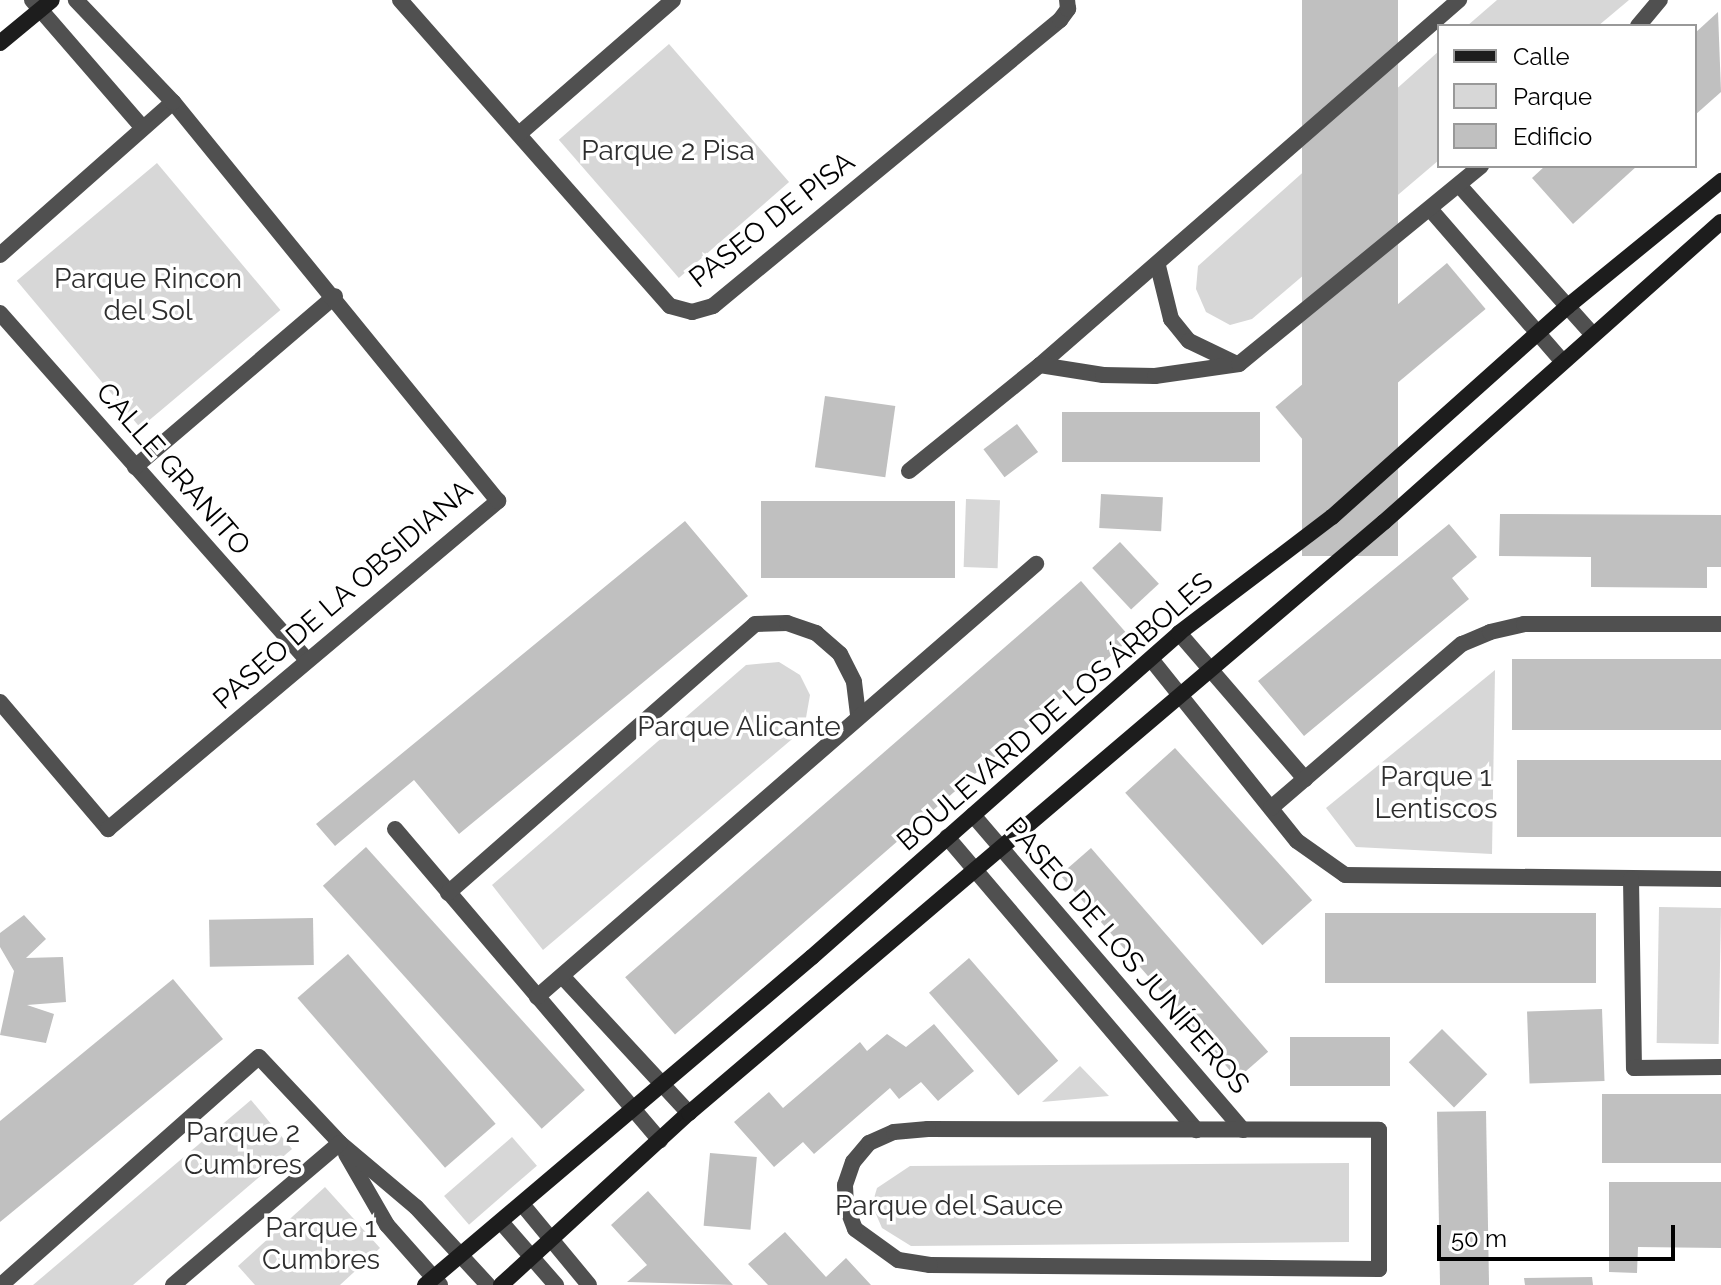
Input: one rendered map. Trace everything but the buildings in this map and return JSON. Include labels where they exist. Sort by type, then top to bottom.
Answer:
[{"type":"main road","points":[[0,43],[41,3]]},
{"type":"main road","name":"BOULEVARD DE LOS ÁRBOLES","points":[[433,1283],[462,1254],[973,815],[1179,633],[1332,517],[1568,306],[1721,181]]},
{"type":"main road","points":[[501,1285],[689,1113],[974,866],[1384,522],[1721,222]]},
{"type":"street","name":"PASEO DE LA OBSIDIANA","points":[[0,702],[108,829],[498,501],[335,296],[173,102],[76,0]]},
{"type":"street","name":"PASEO DE PISA","points":[[400,0],[670,306],[692,312],[713,306],[1060,20],[1068,9],[1067,0]]},
{"type":"street","points":[[519,134],[673,0]]},
{"type":"street","points":[[909,471],[1158,266],[1459,0]]},
{"type":"street","points":[[1640,24],[1660,0]]},
{"type":"street","points":[[41,3],[143,128]]},
{"type":"street","points":[[0,255],[173,102]]},
{"type":"street","points":[[1040,365],[1103,375],[1155,376],[1239,364],[1479,168]]},
{"type":"street","points":[[1459,185],[1592,334]]},
{"type":"street","points":[[1430,209],[1562,361]]},
{"type":"street","points":[[1158,266],[1171,319],[1189,341],[1212,356],[1239,364]]},
{"type":"street","points":[[135,467],[335,296]]},
{"type":"street","name":"CALLE GRANITO","points":[[0,313],[307,660]]},
{"type":"street","points":[[537,997],[858,714],[1036,564]]},
{"type":"street","points":[[448,893],[755,624],[787,623],[816,633],[847,668],[858,714]]},
{"type":"street","points":[[1271,808],[1462,644],[1490,632],[1524,624],[1721,624]]},
{"type":"street","points":[[1179,633],[1305,779]]},
{"type":"street","points":[[1151,659],[1271,808],[1317,859],[1345,875],[1721,879]]},
{"type":"street","name":"PASEO DE LOS JUNÍPEROS","points":[[973,815],[1243,1130]]},
{"type":"street","points":[[395,829],[660,1140]]},
{"type":"street","name":"PASEO DE LOS JUNÍPEROS","points":[[947,837],[1196,1130]]},
{"type":"street","points":[[1631,879],[1634,1068],[1721,1067]]},
{"type":"street","points":[[562,976],[689,1113]]},
{"type":"street","points":[[1,1285],[259,1057],[340,1143],[462,1254],[488,1285]]},
{"type":"street","name":"PASEO DE LOS JUNÍPEROS","points":[[1196,1130],[1379,1130],[1379,1269],[930,1265],[898,1260],[874,1247],[855,1229],[846,1205],[853,1162],[869,1143],[894,1132],[1196,1130]]},
{"type":"street","points":[[340,1143],[387,1225],[433,1283]]},
{"type":"street","points":[[173,1285],[340,1143]]},
{"type":"street","points":[[522,1204],[553,1237],[589,1285]]},
{"type":"street","points":[[501,1222],[556,1285]]},
{"type":"green space","points":[[1497,0],[1629,0],[1600,24],[1469,24]]},
{"type":"green space","name":"Parque 2 Pisa","points":[[669,44],[789,182],[679,278],[559,140]]},
{"type":"green space","points":[[1437,53],[1437,162],[1252,319],[1230,325],[1206,312],[1196,289],[1198,266]]},
{"type":"green space","name":"Parque Rincon del Sol","points":[[157,163],[280,310],[140,428],[17,281]]},
{"type":"green space","points":[[966,499],[1000,500],[998,568],[964,567]]},
{"type":"green space","name":"Parque Alicante","points":[[779,662],[800,675],[810,695],[804,729],[543,950],[492,885],[746,665]]},
{"type":"green space","name":"Parque 1 Lentiscos","points":[[1495,670],[1492,854],[1356,847],[1326,808]]},
{"type":"green space","points":[[1659,907],[1721,908],[1719,1044],[1657,1043]]},
{"type":"green space","points":[[1080,1066],[1109,1096],[1042,1102]]},
{"type":"green space","name":"Parque 2 Cumbres","points":[[251,1100],[292,1149],[133,1285],[33,1285]]},
{"type":"green space","points":[[512,1137],[537,1166],[469,1225],[444,1196]]},
{"type":"green space","name":"Parque del Sauce","points":[[1349,1163],[1349,1242],[911,1246],[882,1228],[872,1205],[877,1188],[910,1166]]},
{"type":"green space","name":"Parque 1 Cumbres","points":[[325,1187],[380,1248],[340,1285],[255,1285],[238,1266]]}]
